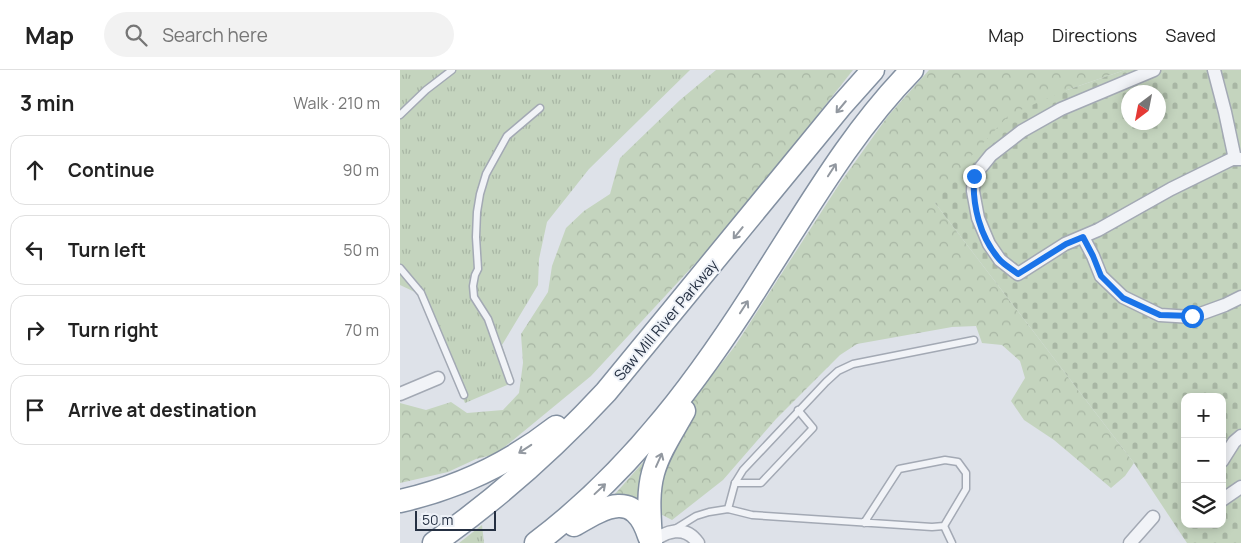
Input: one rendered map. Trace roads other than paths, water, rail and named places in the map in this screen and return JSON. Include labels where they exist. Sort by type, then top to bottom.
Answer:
[{"type":"highway","name":"Saw Mill River Parkway","points":[[434,543],[480,510],[538,460],[580,420],[620,377],[834,114],[873,70]]},
{"type":"highway","points":[[536,543],[586,502],[641,446],[679,402],[724,337],[837,163],[884,101],[912,70]]},
{"type":"highway","points":[[657,539],[650,498],[655,467],[724,337]]},
{"type":"highway","points":[[400,500],[421,496],[456,484],[503,462],[534,443],[620,377]]},
{"type":"highway","points":[[543,543],[597,512],[617,506],[628,508],[638,514],[657,539]]},
{"type":"street","points":[[1154,70],[1061,109],[1022,131],[990,155],[974,176],[973,191],[978,218],[989,244],[1000,260],[1018,274],[1066,244],[1098,230],[1172,189],[1238,159],[1214,70]]},
{"type":"street","points":[[1083,237],[1101,276],[1123,298],[1160,315],[1192,316],[1225,305],[1241,297]]},
{"type":"street","points":[[400,394],[438,378]]},
{"type":"street","points":[[1226,455],[1234,442],[1241,436]]},
{"type":"street","points":[[1226,497],[1241,487]]},
{"type":"street","points":[[1130,543],[1153,517]]},
{"type":"street","points":[[657,539],[681,531],[687,533],[698,543]]},
{"type":"lane","points":[[400,115],[426,90],[452,70]]},
{"type":"lane","points":[[510,381],[488,319],[474,297],[473,286],[478,269],[477,212],[486,174],[507,136],[540,108]]},
{"type":"lane","points":[[400,268],[421,293],[464,395]]},
{"type":"lane","points":[[728,509],[735,483],[743,470],[832,376],[853,364],[974,340]]},
{"type":"lane","points":[[735,483],[761,483],[813,428],[798,410]]},
{"type":"lane","points":[[864,523],[899,469],[945,460],[958,462],[966,473],[966,489],[944,526]]},
{"type":"lane","points":[[657,539],[696,516],[728,509],[752,515],[932,527],[944,526]]},
{"type":"lane","points":[[944,526],[952,543]]}]
